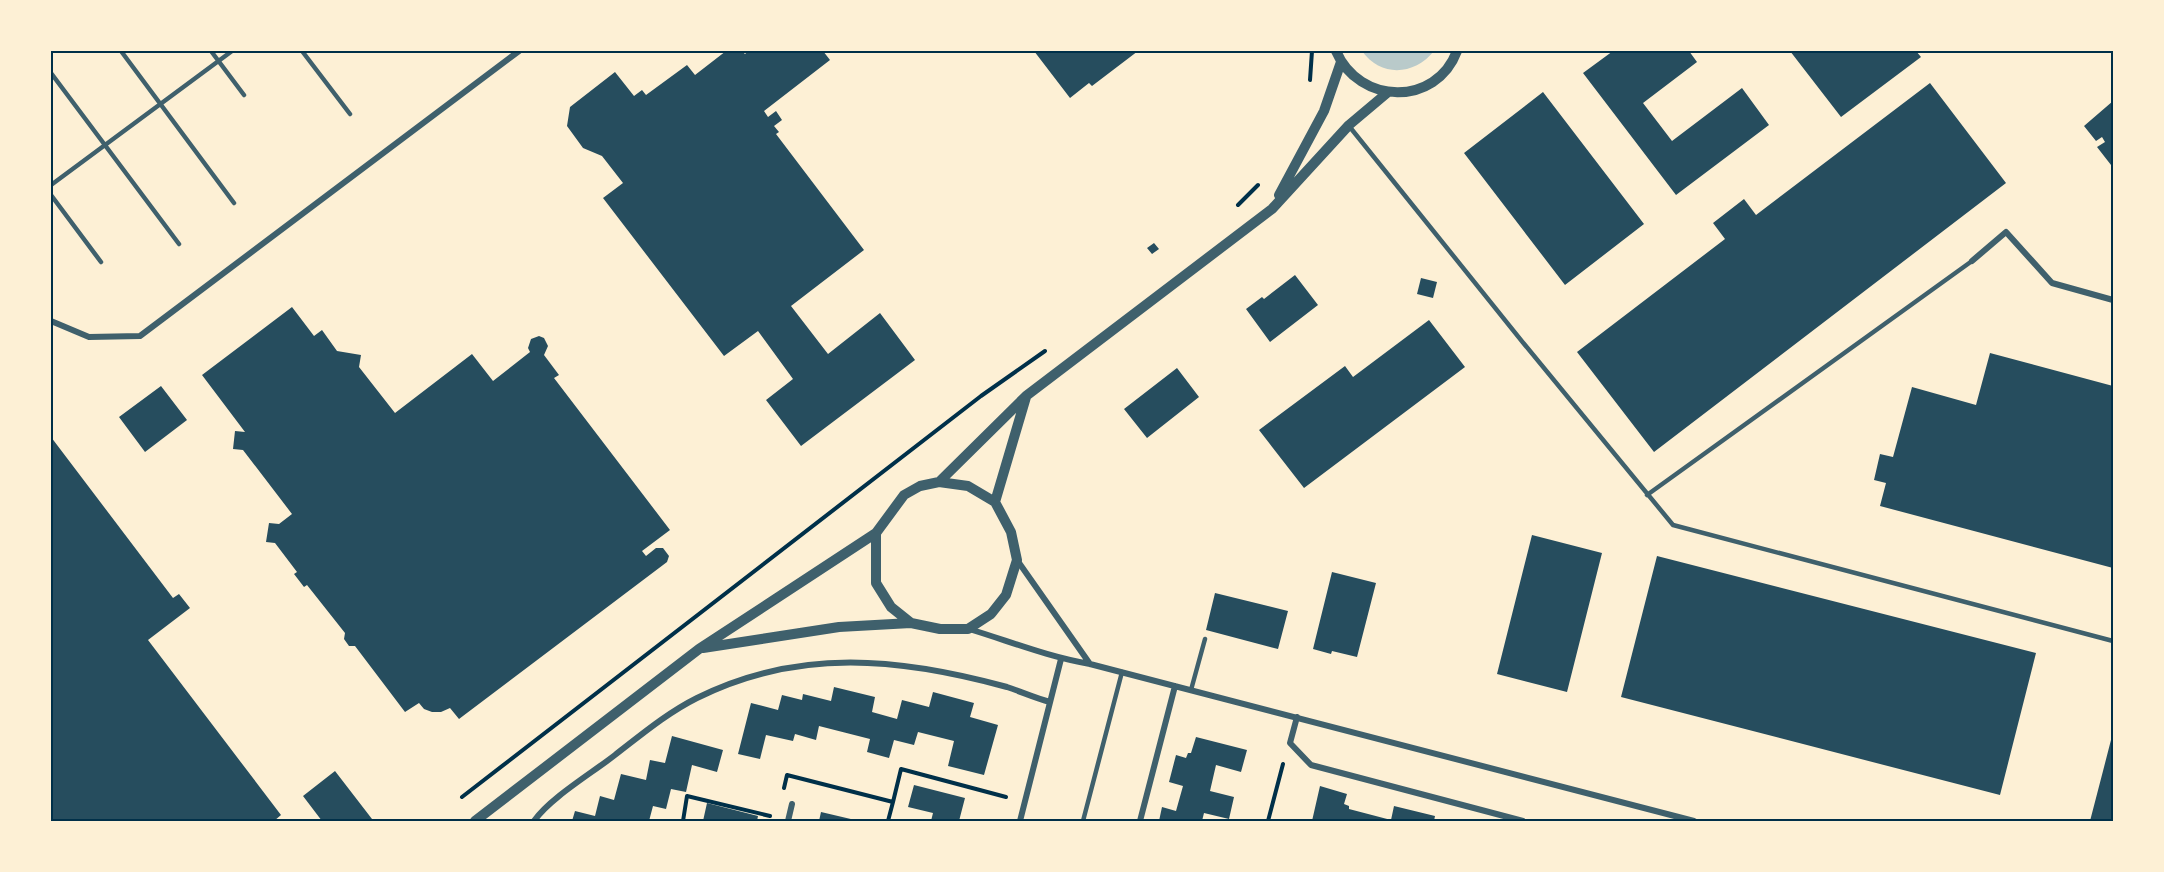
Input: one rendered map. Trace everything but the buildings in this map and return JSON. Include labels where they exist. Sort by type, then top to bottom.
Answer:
[{"type":"street","points":[[51,321],[89,337],[140,336],[519,51]]},
{"type":"street","points":[[1339,56],[1353,76],[1369,87],[1387,93],[1408,92],[1428,85],[1445,72],[1457,51]]},
{"type":"street","points":[[1272,209],[1324,111],[1339,56]]},
{"type":"street","points":[[939,482],[1026,396],[1272,209],[1348,125],[1387,93]]},
{"type":"street","points":[[1972,261],[2006,232],[2052,283],[2113,300]]},
{"type":"street","points":[[995,502],[1026,396]]},
{"type":"street","points":[[475,821],[699,649],[876,533],[904,495],[920,486],[939,482],[968,486],[995,502],[1011,532],[1017,560],[1090,664]]},
{"type":"street","points":[[876,533],[876,583],[891,607],[911,623]]},
{"type":"street","points":[[968,629],[991,614],[1006,596],[1017,560]]},
{"type":"street","points":[[699,649],[839,627],[911,623],[940,629],[968,629],[1027,646],[1060,659],[1122,672],[1694,821]]},
{"type":"street","points":[[1020,821],[1060,659]]},
{"type":"street","points":[[534,821],[567,791],[653,726],[681,708],[740,679],[783,668],[870,661],[963,676],[1050,702]]},
{"type":"street","points":[[1140,821],[1175,686]]},
{"type":"street","points":[[1297,717],[1290,743],[1311,765],[1524,821]]},
{"type":"street","points":[[788,821],[792,804]]},
{"type":"lane","points":[[121,51],[234,203]]},
{"type":"lane","points":[[211,51],[244,95]]},
{"type":"lane","points":[[51,185],[232,51]]},
{"type":"lane","points":[[302,51],[350,114]]},
{"type":"lane","points":[[51,73],[179,244]]},
{"type":"lane","points":[[1348,125],[1673,525],[2113,641]]},
{"type":"lane","points":[[51,195],[101,262]]},
{"type":"lane","points":[[1647,495],[1972,261]]},
{"type":"lane","points":[[1191,690],[1205,639]]},
{"type":"lane","points":[[1083,821],[1122,672]]},
{"type":"path","points":[[1310,86],[1312,51]]},
{"type":"path","points":[[1237,205],[1263,180]]},
{"type":"path","points":[[462,797],[972,404],[1049,348]]},
{"type":"path","points":[[1268,821],[1290,743]]},
{"type":"path","points":[[888,821],[901,768],[1011,798]]},
{"type":"path","points":[[777,818],[787,775],[893,802]]},
{"type":"path","points":[[682,821],[687,796],[788,821]]},
{"type":"shaded area","points":[[1362,51],[1434,51],[1417,65],[1398,70],[1379,66]]}]
